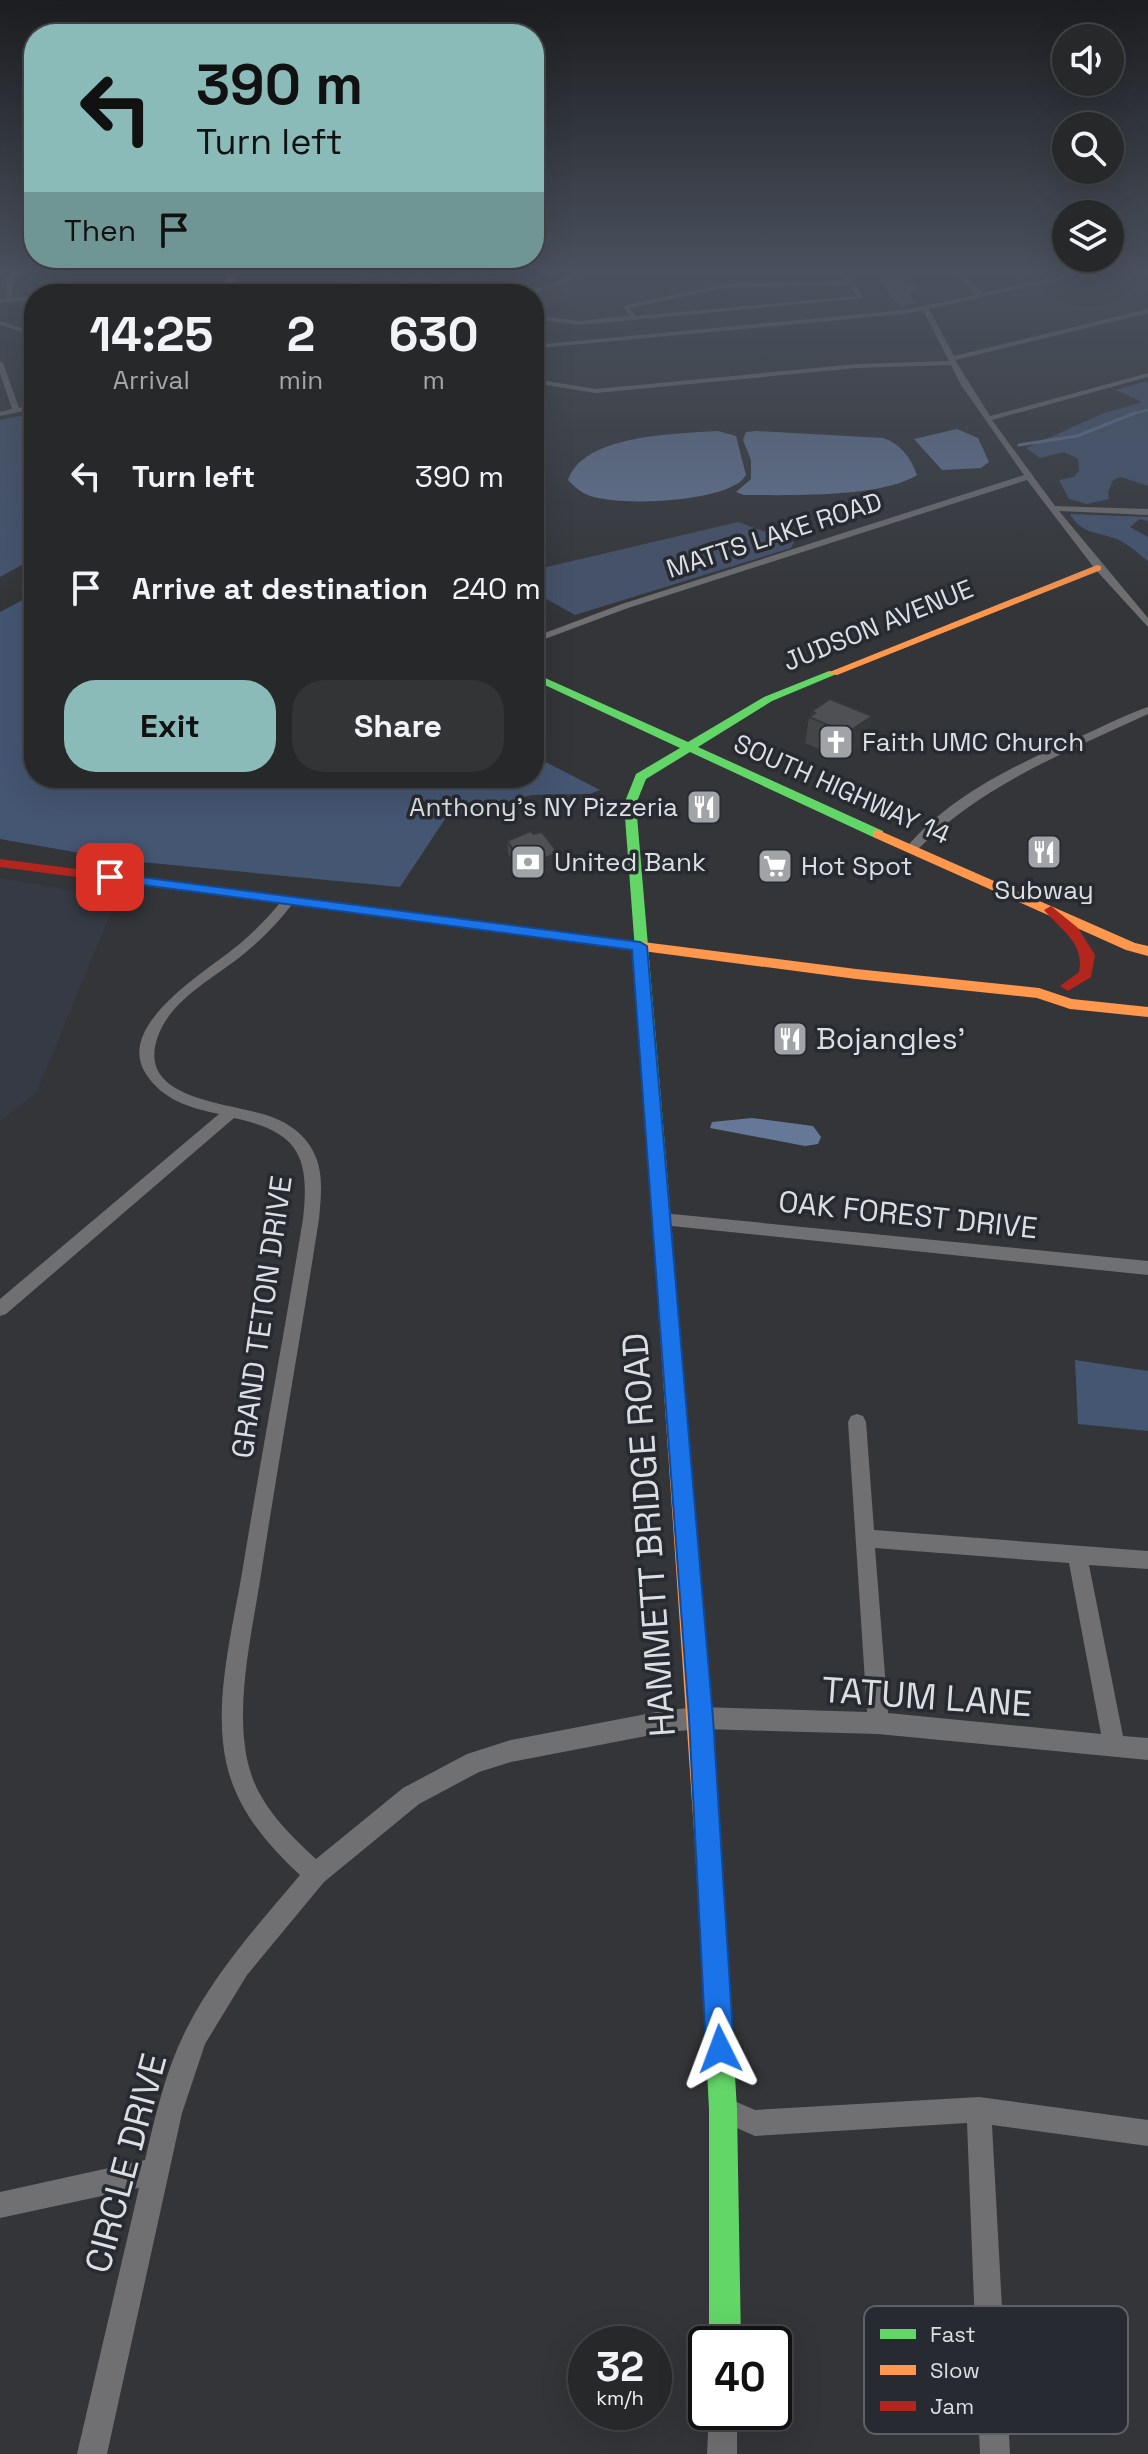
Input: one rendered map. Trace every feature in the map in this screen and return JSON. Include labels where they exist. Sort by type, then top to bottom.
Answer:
[{"type":"main road","name":"JUDSON AVENUE","points":[[685,748],[788,689],[1097,568]]},
{"type":"main road","name":"SOUTH HIGHWAY 14","points":[[544,681],[685,748],[1139,949],[1148,962]]},
{"type":"main road","name":"HAMMETT BRIDGE ROAD","points":[[685,748],[640,777],[630,804],[701,1718],[723,2109],[725,2326]]},
{"type":"main road","points":[[0,863],[640,946],[1039,993],[1070,1004],[1148,1012]]},
{"type":"main road","points":[[1039,993],[1068,986],[1086,974],[1090,956],[1083,943],[1051,910]]},
{"type":"main road","points":[[1068,986],[1148,996]]},
{"type":"main road","points":[[1114,1009],[1148,1020]]},
{"type":"street","points":[[8,387],[16,411]]},
{"type":"street","points":[[568,387],[596,391],[643,387]]},
{"type":"street","points":[[967,387],[1097,568],[1148,624]]},
{"type":"street","points":[[988,419],[1106,387]]},
{"type":"street","points":[[0,414],[24,409]]},
{"type":"street","name":"MATTS LAKE ROAD","points":[[544,636],[625,606],[1030,476]]},
{"type":"street","points":[[1053,508],[1148,512]]},
{"type":"street","points":[[912,848],[984,790],[1148,710]]},
{"type":"street","name":"GRAND TETON DRIVE","points":[[289,900],[251,941],[174,1002],[150,1036],[146,1063],[158,1084],[180,1097],[230,1113],[272,1121],[288,1130],[309,1158],[314,1180],[232,1713],[236,1767],[255,1812],[316,1874]]},
{"type":"street","points":[[0,1309],[230,1113]]},
{"type":"street","name":"OAK FOREST DRIVE","points":[[662,1219],[1148,1268]]},
{"type":"street","points":[[857,1422],[878,1723]]},
{"type":"street","points":[[866,1538],[1148,1560]]},
{"type":"street","points":[[1077,1555],[1114,1746]]},
{"type":"street","name":"CIRCLE DRIVE","points":[[92,2454],[176,2087],[207,2015],[239,1967],[316,1874],[411,1796],[475,1762],[511,1751],[667,1721],[701,1718]]},
{"type":"street","name":"TATUM LANE","points":[[701,1718],[878,1723],[1148,1749]]},
{"type":"street","points":[[723,2109],[755,2123],[979,2110],[1148,2133]]},
{"type":"street","points":[[979,2110],[988,2306]]},
{"type":"street","points":[[0,2205],[155,2171]]},
{"type":"street","points":[[722,2454],[723,2430]]},
{"type":"street","points":[[994,2434],[995,2454]]},
{"type":"shaded area","points":[[1148,387],[1148,486],[1121,477],[1113,480],[1108,492],[1109,499],[1087,504],[1069,499],[1059,480],[1074,477],[1079,471],[1078,459],[1064,452],[1040,458],[1026,448],[1104,413],[1142,402],[1116,390]]},
{"type":"shaded area","points":[[24,415],[24,564],[0,577],[0,420]]},
{"type":"shaded area","points":[[957,429],[978,438],[989,462],[981,468],[942,470],[914,439]]},
{"type":"shaded area","points":[[718,431],[736,436],[746,475],[719,492],[672,500],[622,501],[588,495],[568,480],[577,465],[592,453],[611,445],[633,439]]},
{"type":"shaded area","points":[[746,432],[883,438],[904,452],[917,475],[881,488],[858,491],[744,495],[736,492],[751,479],[751,460],[743,440]]},
{"type":"shaded area","points":[[1070,514],[1148,517],[1148,521],[1140,519],[1130,527],[1148,537],[1148,561],[1121,541],[1080,526]]},
{"type":"shaded area","points":[[738,522],[794,542],[791,548],[575,615],[544,598],[544,568]]},
{"type":"shaded area","points":[[24,599],[24,788],[544,788],[544,761],[600,790],[590,794],[532,795],[445,819],[400,887],[120,860],[0,839],[0,612]]},
{"type":"shaded area","points":[[0,878],[117,898],[36,1093],[0,1121]]},
{"type":"shaded area","points":[[752,1118],[813,1126],[821,1137],[818,1144],[805,1146],[710,1128],[712,1122]]},
{"type":"shaded area","points":[[1075,1360],[1148,1371],[1148,1431],[1078,1424]]},
{"type":"building","points":[[830,699],[872,716],[847,733],[809,717],[815,713],[812,711]]},
{"type":"building","points":[[531,831],[533,834],[542,832],[558,853],[532,863],[522,862],[507,841]]},
{"type":"waterway","points":[[1133,414],[1148,410]]},
{"type":"waterway","points":[[1019,445],[1077,436],[1133,414]]},
{"type":"waterway","points":[[1128,415],[1133,414]]},
{"type":"traffic: fast","points":[[657,1158],[630,804],[640,777],[768,699],[833,673]]},
{"type":"traffic: fast","points":[[544,681],[878,834]]},
{"type":"traffic: fast","points":[[708,1846],[723,2109],[725,2326]]},
{"type":"traffic: slow","points":[[833,673],[1097,568]]},
{"type":"traffic: slow","points":[[878,834],[1131,947],[1148,951]]},
{"type":"traffic: slow","points":[[398,915],[856,974],[1039,993],[1070,1004],[1148,1012]]},
{"type":"traffic: slow","points":[[657,1158],[708,1846]]},
{"type":"traffic: jam","points":[[0,863],[398,915]]},
{"type":"traffic: jam","points":[[1051,910],[1079,938],[1087,955],[1086,974],[1068,986]]},
{"type":"place","name":"Faith UMC Church","points":[[836,742]]},
{"type":"place","name":"Anthony's NY Pizzeria","points":[[704,807]]},
{"type":"place","name":"Subway","points":[[1044,852]]},
{"type":"place","name":"United Bank","points":[[528,862]]},
{"type":"place","name":"Hot Spot","points":[[775,866]]},
{"type":"place","name":"Bojangles'","points":[[790,1039]]},
{"type":"route","points":[[110,877],[640,946],[701,1718],[720,2049]]}]
